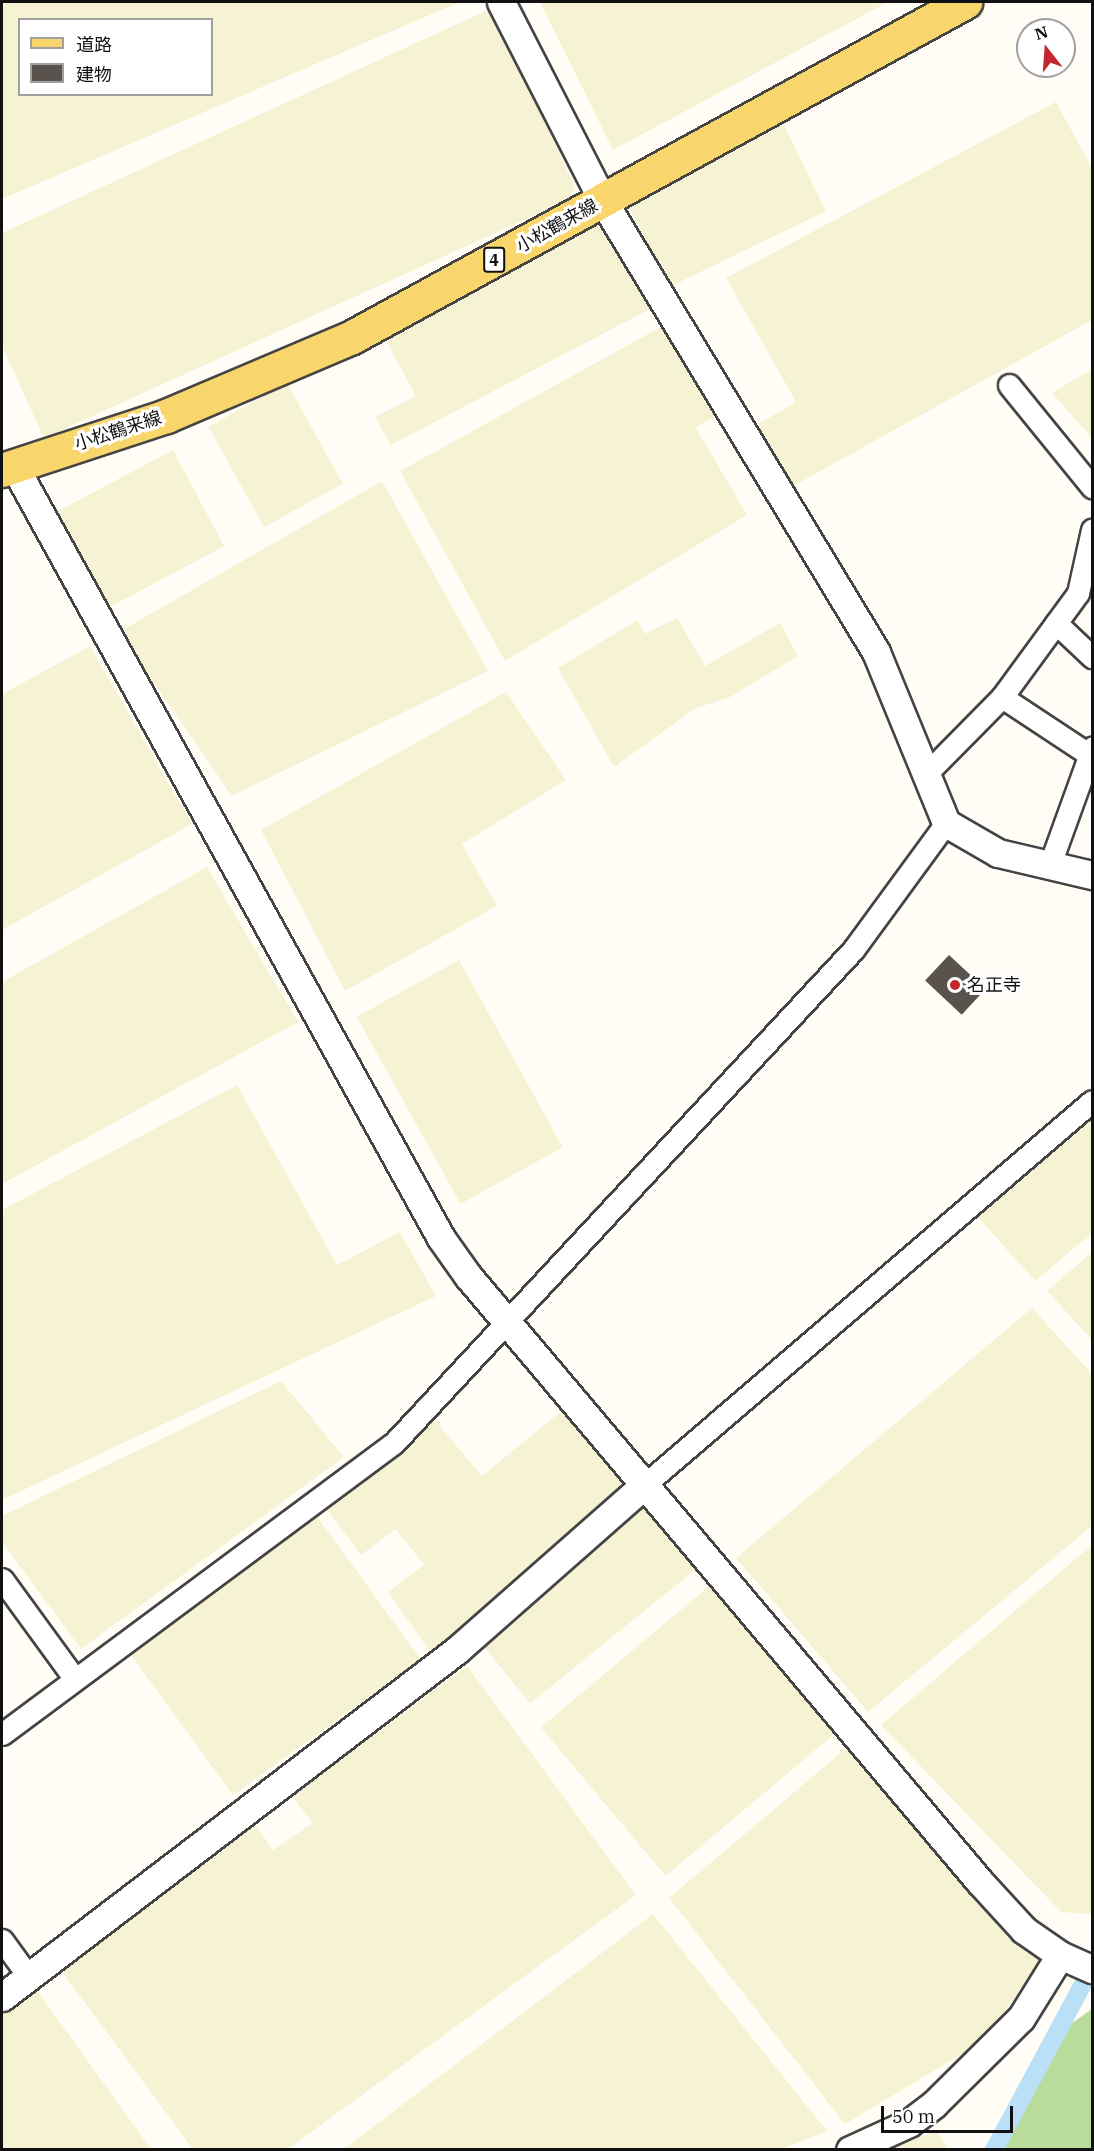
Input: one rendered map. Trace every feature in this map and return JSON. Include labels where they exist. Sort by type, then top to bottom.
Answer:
[{"type":"main road","name":"小松鶴来線","points":[[8,468],[277,373],[603,201],[965,2]]},
{"type":"street","points":[[501,2],[603,201],[876,652],[946,823],[998,853],[1049,867],[1092,875]]},
{"type":"street","points":[[1009,385],[1092,487]]},
{"type":"street","points":[[8,468],[441,1238],[508,1327],[1003,1908],[1078,1963],[934,2104],[909,2123],[850,2150]]},
{"type":"street","points":[[926,774],[1002,697],[1078,593],[1092,530]]},
{"type":"street","points":[[1056,622],[1092,657]]},
{"type":"street","points":[[1002,697],[1090,751],[1049,867]]},
{"type":"street","points":[[2,1734],[376,1457],[508,1327],[854,950],[946,823]]},
{"type":"street","points":[[2,1997],[457,1650],[643,1486],[1092,1101]]},
{"type":"street","points":[[4,1588],[75,1679]]},
{"type":"street","points":[[2,1940],[28,1977]]},
{"type":"shaded area","points":[[9,2],[460,2],[2,199],[2,5]]},
{"type":"shaded area","points":[[540,2],[888,2],[613,150]]},
{"type":"shaded area","points":[[492,8],[575,187],[568,200],[44,438],[2,346],[2,233]]},
{"type":"shaded area","points":[[1056,102],[1092,168],[1092,320],[790,488],[758,424],[796,402],[726,278]]},
{"type":"shaded area","points":[[782,121],[826,211],[669,288],[625,198]]},
{"type":"shaded area","points":[[596,225],[612,231],[654,307],[391,445],[375,417],[416,396],[384,337]]},
{"type":"shaded area","points":[[668,323],[719,413],[696,428],[747,515],[505,661],[400,471]]},
{"type":"shaded area","points":[[1092,369],[1092,438],[1052,393]]},
{"type":"shaded area","points":[[287,383],[343,484],[264,527],[208,427]]},
{"type":"shaded area","points":[[173,450],[224,546],[104,610],[53,514]]},
{"type":"shaded area","points":[[382,481],[488,671],[232,796],[119,632]]},
{"type":"shaded area","points":[[677,618],[705,666],[780,623],[798,656],[730,697],[696,708],[614,767],[558,668],[637,620],[645,634]]},
{"type":"shaded area","points":[[90,646],[192,824],[2,930],[2,694]]},
{"type":"shaded area","points":[[506,692],[566,780],[462,844],[497,906],[345,991],[261,830]]},
{"type":"shaded area","points":[[207,867],[298,1022],[2,1184],[2,982]]},
{"type":"shaded area","points":[[459,960],[563,1147],[460,1204],[357,1017]]},
{"type":"shaded area","points":[[237,1085],[337,1265],[400,1232],[436,1296],[2,1500],[2,1210]]},
{"type":"shaded area","points":[[1092,1115],[1092,1233],[1035,1281],[975,1214]]},
{"type":"shaded area","points":[[1092,1252],[1092,1340],[1047,1291]]},
{"type":"shaded area","points":[[1032,1308],[1092,1374],[1092,1526],[868,1712],[736,1558]]},
{"type":"shaded area","points":[[281,1381],[344,1457],[81,1649],[2,1542],[2,1516]]},
{"type":"shaded area","points":[[566,1407],[628,1478],[431,1653],[388,1592],[424,1565],[396,1529],[361,1555],[325,1507],[433,1418],[482,1476]]},
{"type":"shaded area","points":[[642,1497],[699,1567],[530,1704],[473,1634]]},
{"type":"shaded area","points":[[316,1515],[421,1659],[233,1795],[128,1651]]},
{"type":"shaded area","points":[[1092,1545],[1092,1914],[1061,1912],[881,1725]]},
{"type":"shaded area","points":[[714,1582],[839,1731],[666,1876],[541,1727]]},
{"type":"shaded area","points":[[467,1666],[636,1895],[288,2149],[193,2149],[59,1968],[255,1824],[273,1850],[313,1823],[292,1796]]},
{"type":"shaded area","points":[[850,1745],[1041,1957],[987,2039],[845,2124],[669,1898]]},
{"type":"shaded area","points":[[653,1914],[827,2131],[779,2150],[344,2149]]},
{"type":"shaded area","points":[[31,1982],[151,2149],[2,2150],[2,2005]]},
{"type":"shaded area","points":[[936,2131],[949,2149],[883,2150]]},
{"type":"green space","points":[[1092,2009],[1092,2149],[999,2149],[1062,2030]]},
{"type":"building","name":"名正寺","points":[[949,955],[986,989],[962,1015],[925,981]]},
{"type":"waterway","points":[[994,2150],[1092,1967]]},
{"type":"place","name":"名正寺","points":[[955,985]]}]
